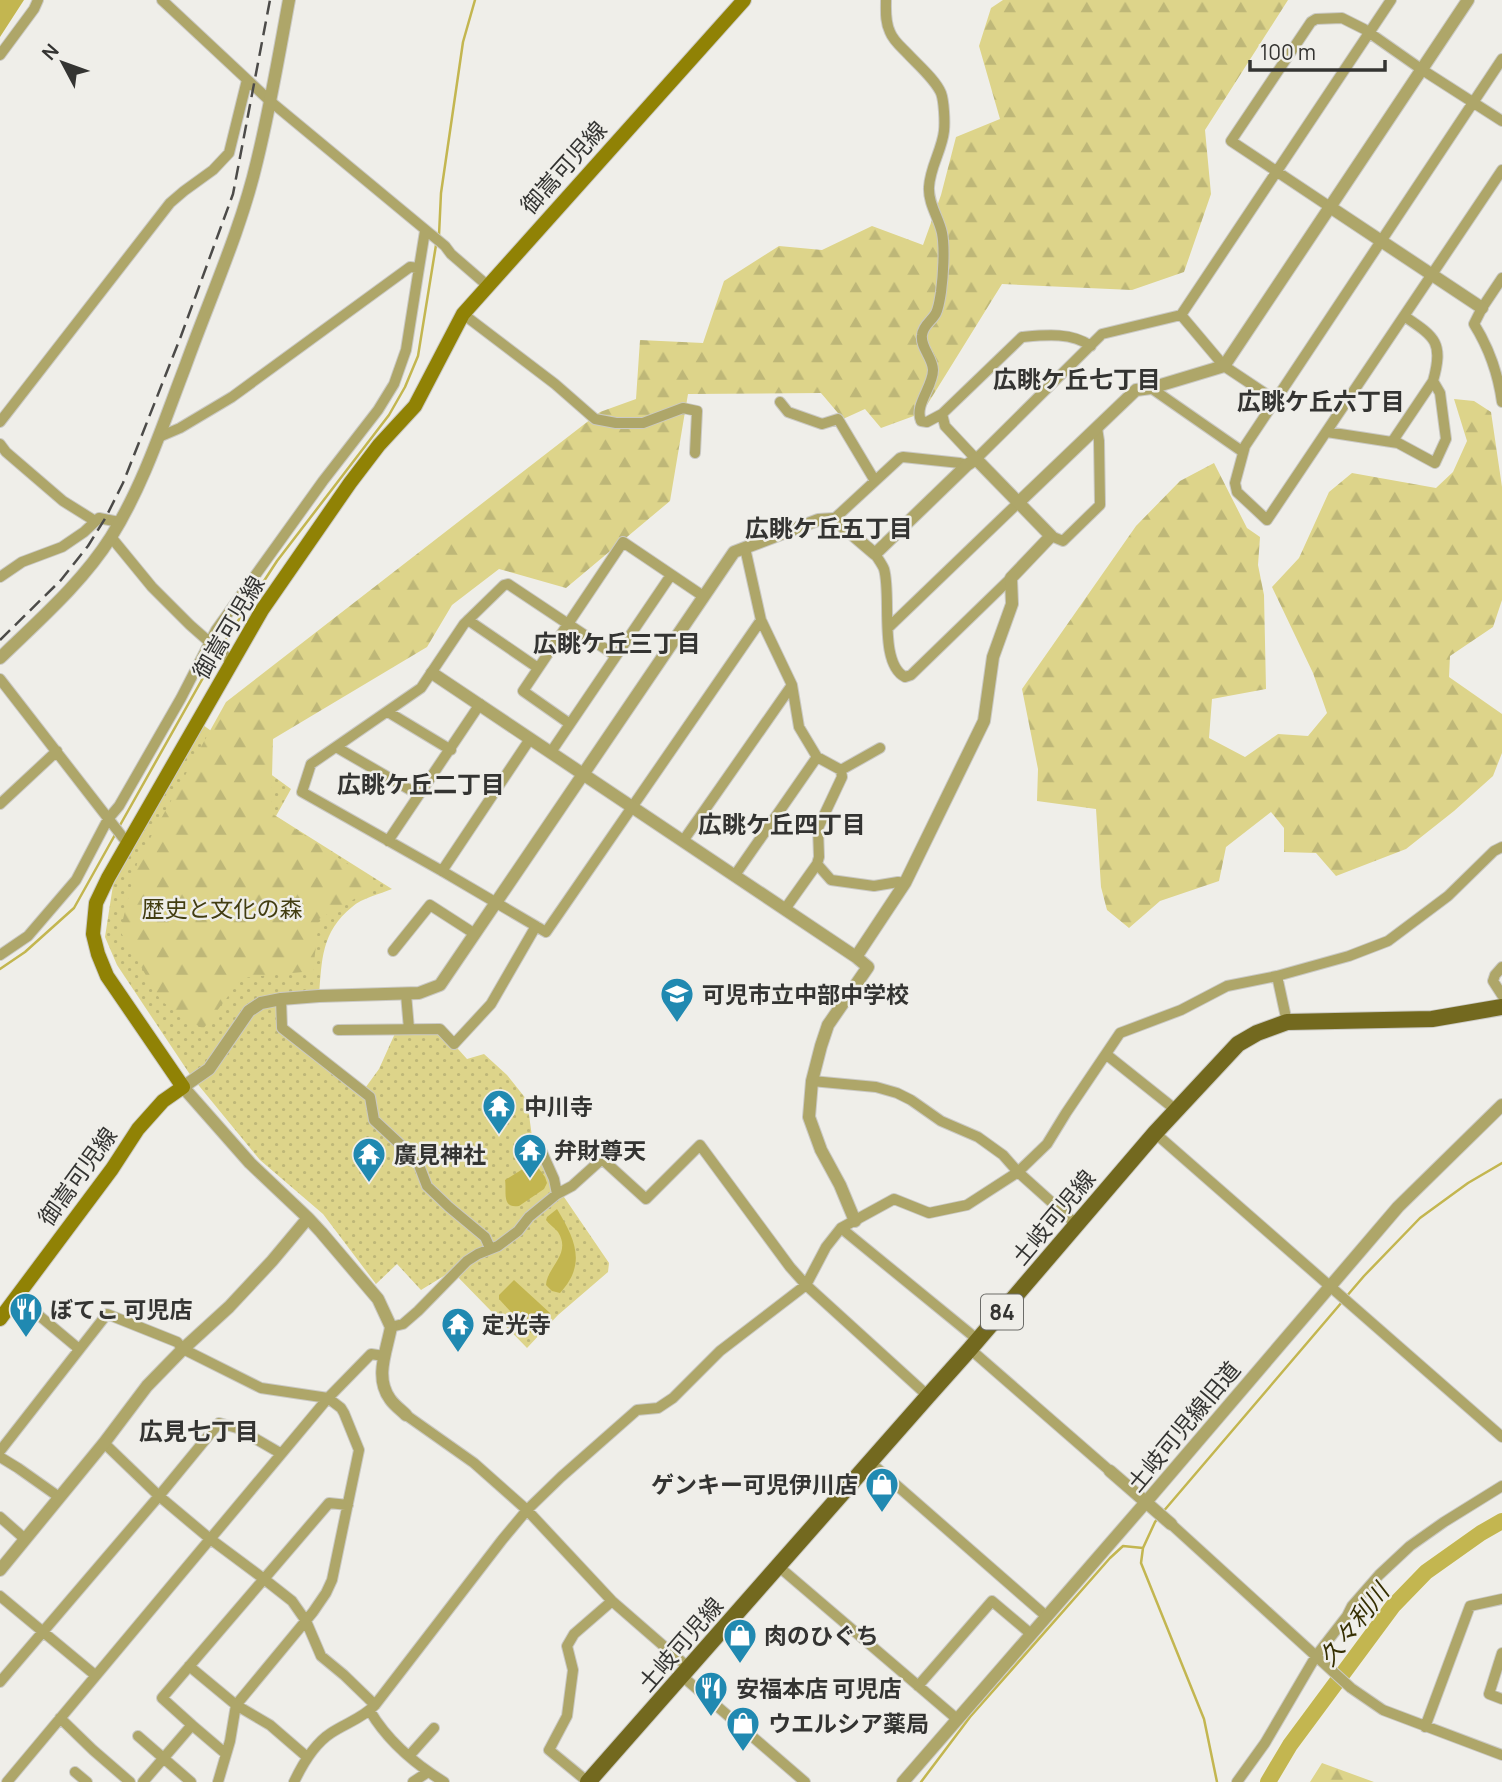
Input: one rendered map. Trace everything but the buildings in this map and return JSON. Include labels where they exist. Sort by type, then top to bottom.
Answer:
[{"type":"main road","name":"御嵩可児線","points":[[0,1319],[112,1169],[138,1129],[163,1101],[183,1087],[107,976],[93,934],[96,904],[227,658],[342,494],[379,445],[415,405],[463,314],[744,0]]},
{"type":"main road","name":"土岐可児線","points":[[588,1782],[974,1345],[1155,1133],[1238,1044],[1257,1033],[1287,1022],[1432,1019],[1502,1007]]},
{"type":"street","points":[[0,55],[38,0]]},
{"type":"street","points":[[162,0],[270,101],[442,244],[488,286]]},
{"type":"street","points":[[0,657],[62,598],[94,561],[133,497],[159,437],[245,203],[257,162],[289,0]]},
{"type":"street","points":[[886,0],[887,23],[892,36],[941,94],[944,130],[931,171],[929,190],[943,241],[941,293],[936,313],[922,335],[922,343],[933,368],[933,375],[920,409],[921,421],[927,422],[942,414],[1022,337],[1057,335],[1085,341],[1091,346]]},
{"type":"street","points":[[876,554],[1102,334],[1181,315],[1391,0]]},
{"type":"street","points":[[888,628],[1136,390],[1224,366],[1468,0]]},
{"type":"street","points":[[1482,308],[1231,141],[1311,22],[1316,19],[1342,18],[1364,29],[1502,121]]},
{"type":"street","points":[[1502,59],[1245,446],[1235,483],[1237,492],[1267,520],[1502,170]]},
{"type":"street","points":[[0,422],[170,203],[213,170],[229,153],[247,80]]},
{"type":"street","points":[[0,955],[28,936],[76,880],[108,819],[119,806],[212,644],[216,629],[378,410],[394,384],[406,350],[419,268],[429,234]]},
{"type":"street","points":[[159,437],[180,428],[232,397],[410,267],[419,268]]},
{"type":"street","points":[[1502,278],[1474,324],[1491,354],[1502,402]]},
{"type":"street","points":[[463,314],[555,384],[595,419],[615,423],[643,423],[682,408],[697,411],[695,453]]},
{"type":"street","points":[[1181,315],[1224,366],[1275,400]]},
{"type":"street","points":[[1392,442],[1433,381],[1436,369],[1434,339],[1404,316]]},
{"type":"street","points":[[1327,432],[1398,443],[1435,463],[1446,439],[1440,393],[1433,381]]},
{"type":"street","points":[[1151,388],[1243,452]]},
{"type":"street","points":[[780,402],[788,412],[822,424],[838,419],[875,481]]},
{"type":"street","points":[[942,414],[945,426],[972,462],[1019,502],[1051,536],[1063,541],[1100,505],[1100,440],[1097,428]]},
{"type":"street","points":[[0,444],[64,501],[95,521]]},
{"type":"street","points":[[805,1782],[612,1601],[527,1510],[474,1463],[406,1415],[390,1400],[384,1387],[382,1371],[391,1327],[378,1299],[308,1217],[250,1163],[183,1087],[209,1069],[249,1011],[261,1003],[319,996],[419,993],[440,985],[734,552],[818,520],[834,519],[900,458],[972,462]]},
{"type":"street","points":[[0,577],[22,562],[62,547],[99,518],[119,522]]},
{"type":"street","points":[[834,519],[876,554],[883,567],[889,648],[896,669],[905,677],[911,675],[1051,536]]},
{"type":"street","points":[[111,537],[152,587],[227,658]]},
{"type":"street","points":[[570,724],[523,691],[623,541],[703,596]]},
{"type":"street","points":[[744,548],[761,620],[792,685],[799,727],[817,757],[841,770]]},
{"type":"street","points":[[551,752],[671,575]]},
{"type":"street","points":[[856,957],[905,883],[984,721],[993,657],[1012,604],[1011,578]]},
{"type":"street","points":[[616,656],[509,584],[504,585],[464,624],[421,688],[310,764],[302,792],[546,932],[761,620]]},
{"type":"street","points":[[468,620],[538,668]]},
{"type":"street","points":[[432,673],[868,967],[828,1025],[812,1080],[809,1117],[821,1150],[855,1221]]},
{"type":"street","points":[[0,679],[128,844]]},
{"type":"street","points":[[684,841],[792,685]]},
{"type":"street","points":[[388,841],[480,705]]},
{"type":"street","points":[[388,712],[451,750]]},
{"type":"street","points":[[442,871],[530,738]]},
{"type":"street","points":[[336,747],[419,794]]},
{"type":"street","points":[[841,770],[880,748]]},
{"type":"street","points":[[0,804],[57,751]]},
{"type":"street","points":[[735,875],[817,757]]},
{"type":"street","points":[[785,909],[817,864],[818,828],[842,777],[841,770]]},
{"type":"street","points":[[294,1782],[307,1757],[331,1733],[372,1708],[527,1510],[638,1410],[658,1408],[673,1398],[720,1351],[806,1285],[826,1247],[841,1228],[894,1199],[929,1213],[967,1205],[1018,1172],[1047,1144],[1121,1034],[1181,1010],[1227,986],[1277,976],[1349,956],[1388,941],[1448,896],[1494,851],[1502,847]]},
{"type":"street","points":[[817,864],[831,880],[874,886],[905,883]]},
{"type":"street","points":[[393,951],[430,905],[475,934]]},
{"type":"street","points":[[338,1030],[440,1029],[454,1044],[491,1004],[536,926]]},
{"type":"street","points":[[1502,967],[1493,981],[1502,995]]},
{"type":"street","points":[[1277,976],[1287,1022]]},
{"type":"street","points":[[406,994],[409,1029]]},
{"type":"street","points":[[281,999],[282,1028],[370,1097],[374,1120],[417,1160],[427,1185],[485,1237],[490,1248]]},
{"type":"street","points":[[1107,1055],[1176,1110]]},
{"type":"street","points":[[812,1080],[876,1087],[911,1100],[940,1121],[978,1137],[1003,1155],[1018,1172],[1077,1224]]},
{"type":"street","name":"土岐可児線旧道","points":[[904,1782],[1046,1616],[1150,1506],[1340,1294],[1398,1207],[1502,1105]]},
{"type":"street","points":[[1155,1133],[1502,1437]]},
{"type":"street","points":[[391,1327],[403,1324],[467,1261],[498,1246],[518,1231],[529,1217],[557,1194],[572,1186],[602,1159],[646,1199],[700,1145],[806,1285],[928,1396]]},
{"type":"street","points":[[541,1150],[554,1179],[557,1194]]},
{"type":"street","points":[[0,1570],[147,1386],[229,1307],[308,1217]]},
{"type":"street","points":[[841,1228],[974,1345],[1351,1688],[1383,1710],[1502,1755]]},
{"type":"street","points":[[17,1297],[79,1349]]},
{"type":"street","points":[[0,1451],[107,1314],[177,1342],[183,1349],[261,1388],[328,1398],[341,1408],[359,1450],[332,1580],[306,1621],[236,1705],[233,1730],[218,1782]]},
{"type":"street","points":[[7,1782],[328,1398],[371,1354],[384,1356]]},
{"type":"street","points":[[0,1682],[219,1423],[237,1428],[280,1453]]},
{"type":"street","points":[[104,1443],[159,1496],[292,1601],[306,1621],[321,1656],[344,1675],[372,1708],[377,1723],[409,1756],[444,1782]]},
{"type":"street","points":[[0,1458],[59,1497]]},
{"type":"street","points":[[870,1462],[1046,1616]]},
{"type":"street","points":[[1237,1782],[1265,1743],[1352,1606],[1379,1575],[1410,1546],[1502,1486]]},
{"type":"street","points":[[226,1754],[162,1698],[329,1503],[348,1505]]},
{"type":"street","points":[[0,1517],[25,1539]]},
{"type":"street","points":[[778,1566],[957,1719]]},
{"type":"street","points":[[0,1596],[95,1675]]},
{"type":"street","points":[[1425,1727],[1469,1606],[1502,1599]]},
{"type":"street","points":[[588,1782],[550,1750],[567,1716],[573,1670],[567,1646],[574,1633],[612,1601]]},
{"type":"street","points":[[918,1686],[992,1601],[1031,1634]]},
{"type":"street","points":[[1502,1653],[1489,1694],[1502,1699]]},
{"type":"street","points":[[189,1666],[236,1705],[270,1725],[307,1757]]},
{"type":"street","points":[[60,1718],[130,1782]]},
{"type":"street","points":[[143,1782],[192,1725]]},
{"type":"street","points":[[409,1756],[434,1728]]},
{"type":"street","points":[[138,1736],[191,1782]]},
{"type":"street","points":[[75,1772],[87,1782]]},
{"type":"street","points":[[413,1782],[428,1772]]},
{"type":"green space","points":[[1003,0],[1288,0],[1205,130],[1211,194],[1184,272],[1132,290],[1002,284],[922,413],[881,428],[865,409],[843,419],[821,393],[688,394],[670,501],[566,588],[499,569],[452,605],[427,647],[273,739],[271,813],[379,885],[319,919],[313,971],[242,978],[203,1029],[161,1001],[120,931],[138,860],[226,702],[600,412],[636,399],[640,340],[703,343],[724,281],[779,246],[822,250],[872,226],[923,245],[941,195],[956,137],[1000,119],[979,46],[991,8]]},
{"type":"green space","points":[[1454,399],[1474,401],[1491,412],[1502,487],[1502,600],[1493,627],[1450,656],[1449,677],[1502,714],[1502,753],[1493,776],[1406,849],[1336,876],[1316,853],[1284,852],[1284,828],[1271,812],[1226,847],[1219,881],[1160,901],[1129,928],[1107,910],[1101,887],[1096,809],[1037,801],[1038,769],[1022,689],[1136,526],[1180,481],[1214,463],[1247,528],[1260,537],[1258,565],[1264,595],[1266,689],[1212,699],[1209,738],[1245,757],[1278,734],[1308,736],[1327,713],[1313,673],[1272,587],[1299,558],[1329,492],[1352,473],[1436,488],[1453,472],[1467,441]]},
{"type":"green space","name":"歴史と文化の森","points":[[203,725],[291,789],[276,816],[392,889],[361,901],[334,926],[325,947],[319,996],[281,999],[282,1028],[363,1091],[379,1069],[397,1029],[440,1029],[467,1059],[484,1054],[507,1075],[527,1100],[533,1144],[549,1175],[609,1263],[608,1272],[558,1315],[527,1348],[452,1271],[421,1290],[397,1264],[376,1284],[323,1214],[260,1160],[191,1076],[117,965],[105,937],[113,885]]},
{"type":"green space","points":[[1322,1763],[1374,1782],[1310,1782]]},
{"type":"shaded area","points":[[0,0],[24,0],[0,37]]},
{"type":"shaded area","points":[[534,1162],[545,1177],[547,1183],[544,1189],[519,1206],[509,1205],[505,1180]]},
{"type":"shaded area","points":[[557,1209],[573,1241],[576,1262],[560,1293],[552,1291],[546,1285],[547,1278],[561,1254],[562,1240],[546,1220]]},
{"type":"shaded area","points":[[514,1280],[550,1313],[530,1333],[499,1299],[499,1295]]},
{"type":"waterway","points":[[439,235],[441,193],[463,42],[475,0]]},
{"type":"waterway","points":[[221,647],[277,561],[389,415],[405,387],[418,356],[436,245]]},
{"type":"waterway","points":[[119,827],[217,653]]},
{"type":"waterway","points":[[0,969],[25,952],[74,908],[116,833]]},
{"type":"waterway","points":[[1346,1297],[1420,1218],[1468,1183],[1502,1163]]},
{"type":"waterway","points":[[1162,1513],[1342,1302]]},
{"type":"waterway","points":[[921,1782],[970,1717],[1110,1558],[1123,1546],[1143,1548],[1158,1518]]},
{"type":"waterway","name":"久々利川","points":[[1268,1782],[1290,1745],[1393,1606],[1426,1572],[1502,1521]]},
{"type":"waterway","points":[[1143,1548],[1141,1563],[1204,1719],[1217,1782]]},
{"type":"railway","points":[[0,640],[61,580],[88,546],[123,483],[233,194],[270,0]]},
{"type":"place","name":"可児市立中部中学校","points":[[677,1024]]},
{"type":"place","name":"中川寺","points":[[499,1136]]},
{"type":"place","name":"弁財尊天","points":[[530,1180]]},
{"type":"place","name":"廣見神社","points":[[369,1184]]},
{"type":"place","name":"ぼてこ 可児店","points":[[26,1339]]},
{"type":"place","name":"定光寺","points":[[458,1354]]},
{"type":"place","name":"ゲンキー可児伊川店","points":[[882,1514]]},
{"type":"place","name":"肉のひぐち","points":[[740,1665]]},
{"type":"place","name":"安福本店 可児店","points":[[711,1718]]},
{"type":"place","name":"ウエルシア薬局","points":[[743,1753]]},
{"type":"district","name":"広眺ケ丘七丁目","points":[[1077,378]]},
{"type":"district","name":"広眺ケ丘六丁目","points":[[1321,400]]},
{"type":"district","name":"広眺ケ丘五丁目","points":[[829,527]]},
{"type":"district","name":"広眺ケ丘三丁目","points":[[617,642]]},
{"type":"district","name":"広眺ケ丘二丁目","points":[[421,783]]},
{"type":"district","name":"広眺ケ丘四丁目","points":[[782,823]]},
{"type":"district","name":"広見七丁目","points":[[199,1430]]}]
